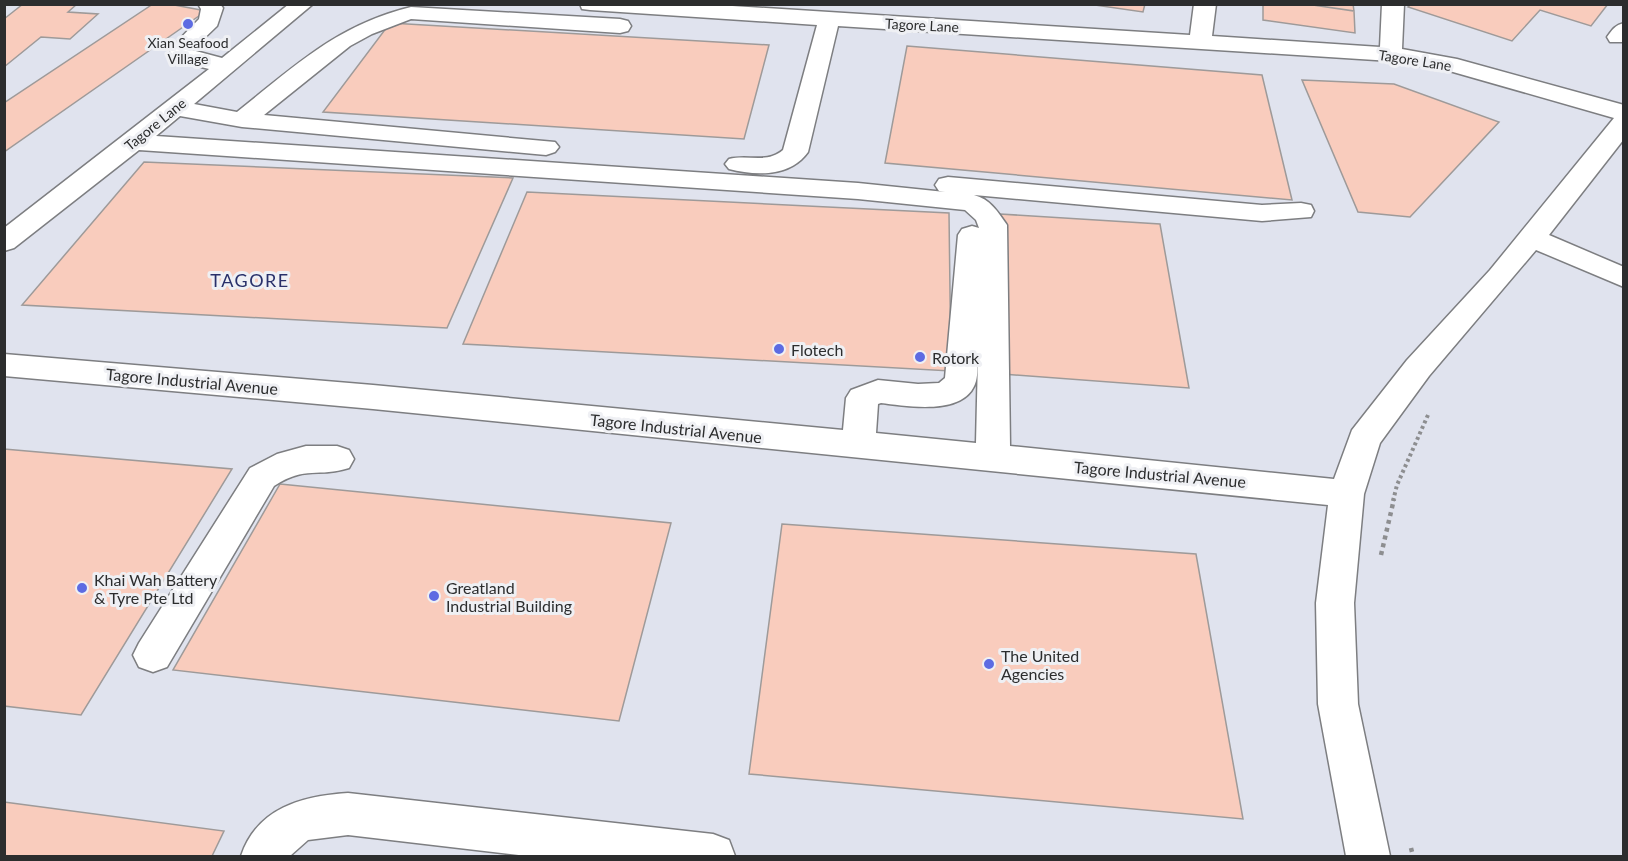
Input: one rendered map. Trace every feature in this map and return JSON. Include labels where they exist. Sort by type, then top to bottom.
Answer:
[{"type":"street","points":[[208,4],[212,9],[209,21],[180,50],[185,56],[227,66]]},
{"type":"street","name":"Tagore Lane","points":[[4,242],[133,142],[303,4]]},
{"type":"street","name":"Tagore Lane","points":[[590,4],[827,29],[864,13],[1200,42],[1390,54],[1449,64],[1623,113]]},
{"type":"street","points":[[1200,42],[1205,4]]},
{"type":"street","points":[[1390,54],[1393,4]]},
{"type":"street","points":[[175,108],[242,120],[754,166],[783,163],[795,152],[827,29],[411,13],[391,16],[337,44],[242,120]]},
{"type":"street","points":[[1368,856],[1338,704],[1335,603],[1347,494],[1364,439],[1418,368],[1500,277],[1623,122]]},
{"type":"street","points":[[133,142],[858,191],[973,203],[993,225],[993,459]]},
{"type":"street","points":[[887,174],[909,182],[1262,213],[1301,211]]},
{"type":"street","points":[[858,445],[862,398],[878,391],[918,396],[947,394],[960,382],[972,235]]},
{"type":"street","points":[[1530,237],[1623,278]]},
{"type":"street","name":"Tagore Industrial Avenue","points":[[5,365],[373,397],[1235,481],[1347,494]]},
{"type":"street","points":[[153,655],[262,477],[278,466],[302,458],[337,459]]},
{"type":"street","points":[[263,856],[277,837],[292,823],[315,816],[348,814],[713,856]]},
{"type":"path","points":[[1379,563],[1397,486],[1432,405]]},
{"type":"path","points":[[1410,845],[1413,856]]},
{"type":"shaded area","points":[[5,5],[1623,5],[1623,856],[5,856]]},
{"type":"building","points":[[23,4],[77,4],[68,12],[98,14],[70,39],[41,37],[4,67],[4,19]]},
{"type":"building","points":[[153,4],[169,4],[206,11],[4,152],[4,103]]},
{"type":"building","points":[[1088,4],[1145,4],[1143,12]]},
{"type":"building","points":[[1263,4],[1306,4],[1354,11],[1355,33],[1263,20]]},
{"type":"building","points":[[1306,4],[1353,4],[1354,11]]},
{"type":"building","points":[[1411,4],[1608,4],[1591,26],[1540,10],[1512,41],[1408,7]]},
{"type":"building","points":[[390,23],[769,45],[744,139],[323,112]]},
{"type":"building","points":[[907,46],[1262,75],[1292,200],[885,163]]},
{"type":"building","points":[[1302,80],[1394,84],[1499,122],[1410,217],[1358,212]]},
{"type":"building","points":[[144,162],[513,178],[447,328],[22,305]]},
{"type":"building","points":[[527,192],[949,213],[951,371],[463,344]]},
{"type":"building","points":[[1000,214],[1160,224],[1189,388],[1003,374]]},
{"type":"building","name":"Khai Wah Battery & Tyre Pte Ltd","points":[[4,449],[232,469],[81,715],[4,706]]},
{"type":"building","name":"Greatland Industrial Building","points":[[280,484],[671,523],[619,721],[173,670]]},
{"type":"building","name":"The United Agencies","points":[[782,524],[1196,554],[1243,819],[749,774]]},
{"type":"building","points":[[4,802],[224,831],[212,856],[4,856]]},
{"type":"place","name":"Xian Seafood Village","points":[[188,24]]},
{"type":"place","name":"Flotech","points":[[779,349]]},
{"type":"place","name":"Rotork","points":[[920,357]]},
{"type":"place","name":"Khai Wah Battery & Tyre Pte Ltd","points":[[82,588]]},
{"type":"place","name":"Greatland Industrial Building","points":[[434,596]]},
{"type":"place","name":"The United Agencies","points":[[989,664]]},
{"type":"district","name":"TAGORE","points":[[250,280]]}]
